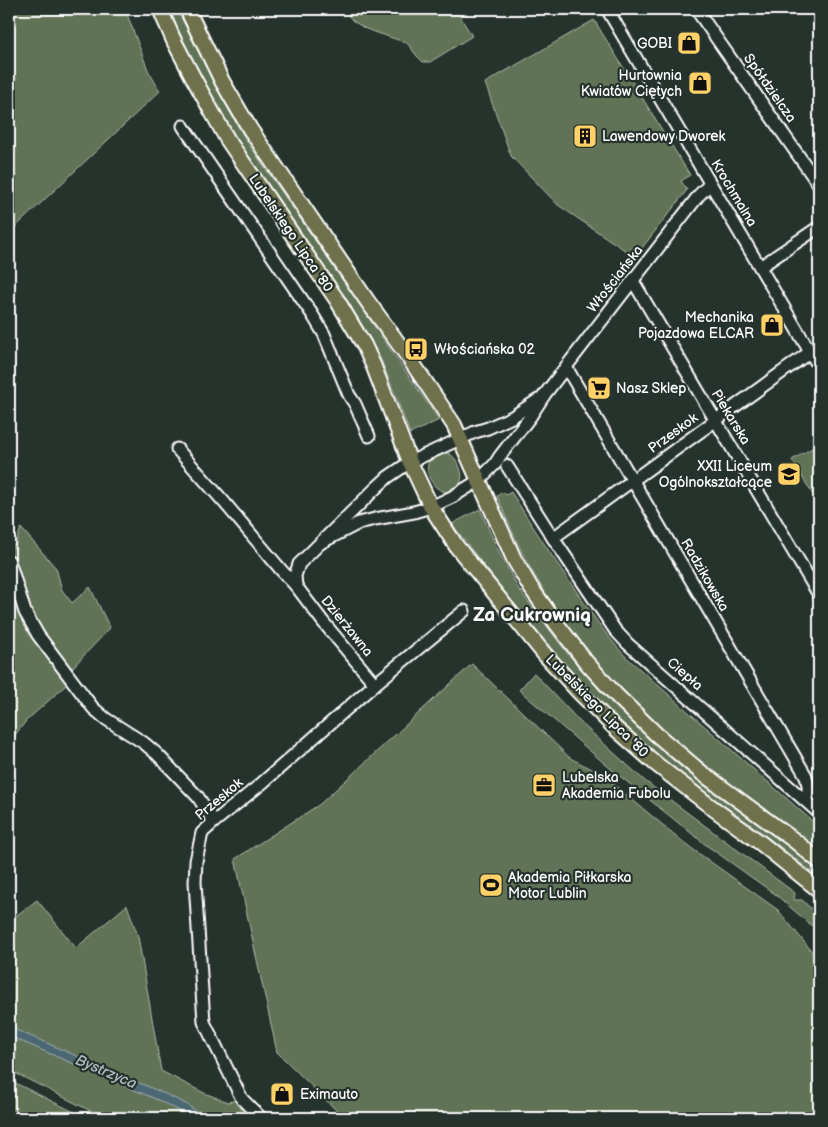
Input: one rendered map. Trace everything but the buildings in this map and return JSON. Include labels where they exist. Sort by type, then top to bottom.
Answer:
[{"type":"main road","name":"Lubelskiego Lipca '80","points":[[160,9],[194,81],[227,139],[337,300],[364,345],[410,462],[431,507],[457,547],[546,656],[609,722],[656,764],[762,844],[819,890]]},
{"type":"main road","name":"Lubelskiego Lipca '80","points":[[187,9],[222,81],[250,128],[451,420],[510,550],[531,588],[556,623],[586,662],[656,734],[695,768],[795,841],[819,861]]},
{"type":"street","name":"Krochmalna","points":[[607,9],[819,367]]},
{"type":"street","name":"Spółdzielcza","points":[[696,9],[819,185]]},
{"type":"street","points":[[182,126],[312,314],[324,334],[369,436]]},
{"type":"street","name":"Włościańska","points":[[431,507],[452,498],[478,481],[495,464],[545,394],[699,195],[710,184]]},
{"type":"street","points":[[760,267],[819,226]]},
{"type":"street","name":"Piekarska","points":[[633,281],[819,594]]},
{"type":"street","name":"Przeskok","points":[[553,538],[810,352]]},
{"type":"street","name":"Radzikowska","points":[[566,368],[806,776],[809,787],[805,800]]},
{"type":"street","name":"Włościańska","points":[[410,462],[512,417],[535,404],[545,394]]},
{"type":"street","name":"Dzierżawna","points":[[177,449],[296,586],[324,623],[376,684]]},
{"type":"street","points":[[296,586],[295,576],[299,564],[376,488],[410,462]]},
{"type":"street","points":[[507,466],[553,538]]},
{"type":"street","points":[[322,542],[359,523],[431,507]]},
{"type":"street","name":"Ciepła","points":[[553,538],[621,637],[819,813]]},
{"type":"street","points":[[9,561],[25,612],[38,635],[93,708],[157,754],[198,797],[214,822]]},
{"type":"street","name":"Przeskok","points":[[262,1118],[242,1099],[204,1022],[195,882],[196,861],[202,833],[464,611]]},
{"type":"green space","points":[[9,9],[125,9],[148,70],[160,91],[9,233]]},
{"type":"green space","points":[[169,9],[177,9],[217,89],[245,139],[439,420],[410,434],[379,355],[351,308],[247,156],[196,68]]},
{"type":"green space","points":[[343,9],[455,9],[472,36],[430,62],[423,62],[407,43],[366,29],[353,21]]},
{"type":"green space","points":[[594,20],[690,175],[681,181],[687,190],[635,257],[558,205],[511,156],[485,83]]},
{"type":"green space","points":[[819,444],[819,505],[792,460]]},
{"type":"green space","points":[[444,452],[454,458],[462,474],[459,485],[452,491],[447,492],[435,486],[430,479],[428,470],[431,457]]},
{"type":"green space","points":[[503,492],[506,495],[511,492],[597,622],[625,656],[819,827],[819,852],[784,823],[712,771],[673,739],[610,678],[573,633],[534,574],[497,496]]},
{"type":"green space","points":[[480,509],[498,550],[518,588],[568,654],[603,694],[681,767],[796,852],[819,872],[819,878],[757,829],[689,781],[663,760],[622,723],[570,669],[521,613],[452,524]]},
{"type":"green space","points":[[21,528],[56,568],[62,590],[72,603],[90,587],[110,628],[73,667],[66,685],[26,721],[15,735],[9,755],[9,532],[14,549]]},
{"type":"green space","name":"Akademia Piłkarska Motor Lublin","points":[[472,664],[570,758],[600,773],[687,845],[778,910],[819,960],[819,1118],[344,1118],[277,1052],[235,859],[320,804]]},
{"type":"green space","points":[[534,673],[581,723],[645,781],[795,893],[795,900],[802,900],[819,916],[819,932],[775,894],[706,845],[611,769],[519,690]]},
{"type":"green space","points":[[37,900],[76,948],[127,905],[138,936],[161,1071],[204,1093],[228,1102],[242,1099],[261,1118],[205,1118],[186,1104],[165,1094],[9,1027],[9,921]]},
{"type":"green space","points":[[9,1036],[158,1100],[190,1118],[105,1118],[9,1070]]},
{"type":"green space","points":[[9,1080],[86,1118],[9,1118]]},
{"type":"water","name":"Bystrzyca","points":[[9,1027],[165,1094],[186,1104],[205,1118],[190,1118],[158,1100],[9,1036]]},
{"type":"waterway","points":[[9,1007],[13,1003]]},
{"type":"place","name":"GOBI","points":[[689,43]]},
{"type":"place","name":"Hurtownia Kwiatów Ciętych","points":[[700,83]]},
{"type":"place","name":"Lawendowy Dworek","points":[[585,136]]},
{"type":"place","name":"Mechanika Pojazdowa ELCAR","points":[[772,325]]},
{"type":"place","name":"Włościańska 02","points":[[416,349]]},
{"type":"place","name":"Nasz Sklep","points":[[599,388]]},
{"type":"place","name":"XXII Liceum Ogólnokształcące","points":[[789,474]]},
{"type":"place","name":"Lubelska Akademia Fubolu","points":[[544,785]]},
{"type":"place","name":"Akademia Piłkarska Motor Lublin","points":[[491,885]]},
{"type":"place","name":"Eximauto","points":[[282,1094]]},
{"type":"district","name":"Za Cukrownią","points":[[532,615]]}]
